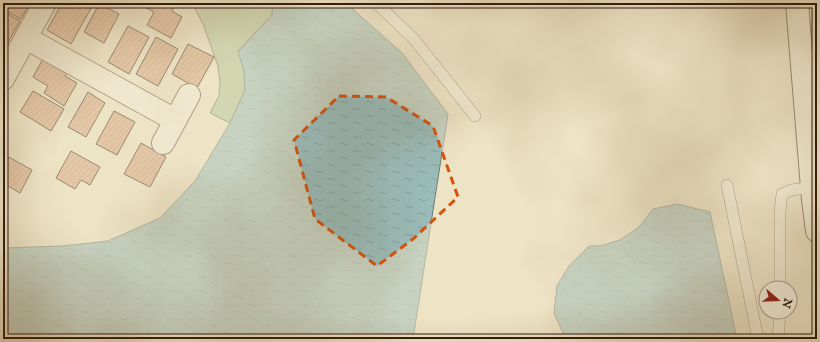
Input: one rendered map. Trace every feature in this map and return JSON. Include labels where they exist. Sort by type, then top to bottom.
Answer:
[{"type":"street","points":[[3,79],[45,3]]},
{"type":"street","points":[[797,3],[813,200],[817,231]]},
{"type":"street","points":[[26,38],[175,120]]},
{"type":"street","points":[[163,143],[189,94]]},
{"type":"lane","points":[[376,3],[413,38],[475,116]]},
{"type":"lane","points":[[727,185],[758,339]]},
{"type":"lane","points":[[780,280],[780,211],[782,194],[792,190],[812,187]]},
{"type":"lane","points":[[778,339],[779,320]]},
{"type":"highlighted area","points":[[339,96],[386,97],[433,126],[458,197],[413,239],[377,266],[315,219],[294,140]]},
{"type":"green space","points":[[192,3],[273,3],[272,15],[238,51],[244,70],[245,90],[230,123],[210,113],[219,96],[220,82],[218,66],[203,24]]},
{"type":"water","points":[[273,3],[346,3],[402,53],[448,114],[413,339],[3,339],[3,248],[62,246],[108,241],[160,218],[195,181],[230,123],[245,90],[244,70],[238,52],[272,15]]},
{"type":"water","points":[[677,204],[710,212],[737,339],[569,339],[563,333],[554,313],[557,286],[569,266],[589,246],[600,246],[620,240],[639,227],[653,209]]},
{"type":"building","points":[[3,3],[30,3],[21,19],[3,9]]},
{"type":"building","points":[[62,3],[94,3],[71,44],[47,30]]},
{"type":"building","points":[[142,3],[176,3],[172,11],[182,17],[171,38],[147,25],[154,12],[141,5]]},
{"type":"building","points":[[99,4],[119,14],[104,43],[84,32]]},
{"type":"building","points":[[3,11],[20,21],[8,42],[3,39]]},
{"type":"building","points":[[128,26],[149,37],[129,74],[108,62]]},
{"type":"building","points":[[156,37],[178,49],[158,86],[136,74]]},
{"type":"building","points":[[188,44],[214,57],[197,88],[172,74]]},
{"type":"building","points":[[44,57],[69,71],[65,76],[77,83],[64,106],[44,93],[48,86],[33,77]]},
{"type":"building","points":[[33,91],[64,109],[51,131],[20,112]]},
{"type":"building","points":[[88,92],[105,103],[86,137],[68,127]]},
{"type":"building","points":[[114,111],[135,122],[117,155],[96,144]]},
{"type":"building","points":[[141,143],[166,157],[150,187],[124,174]]},
{"type":"building","points":[[71,151],[100,167],[90,185],[81,180],[75,189],[56,178]]},
{"type":"building","points":[[9,157],[32,170],[20,193],[3,183],[3,169]]}]
